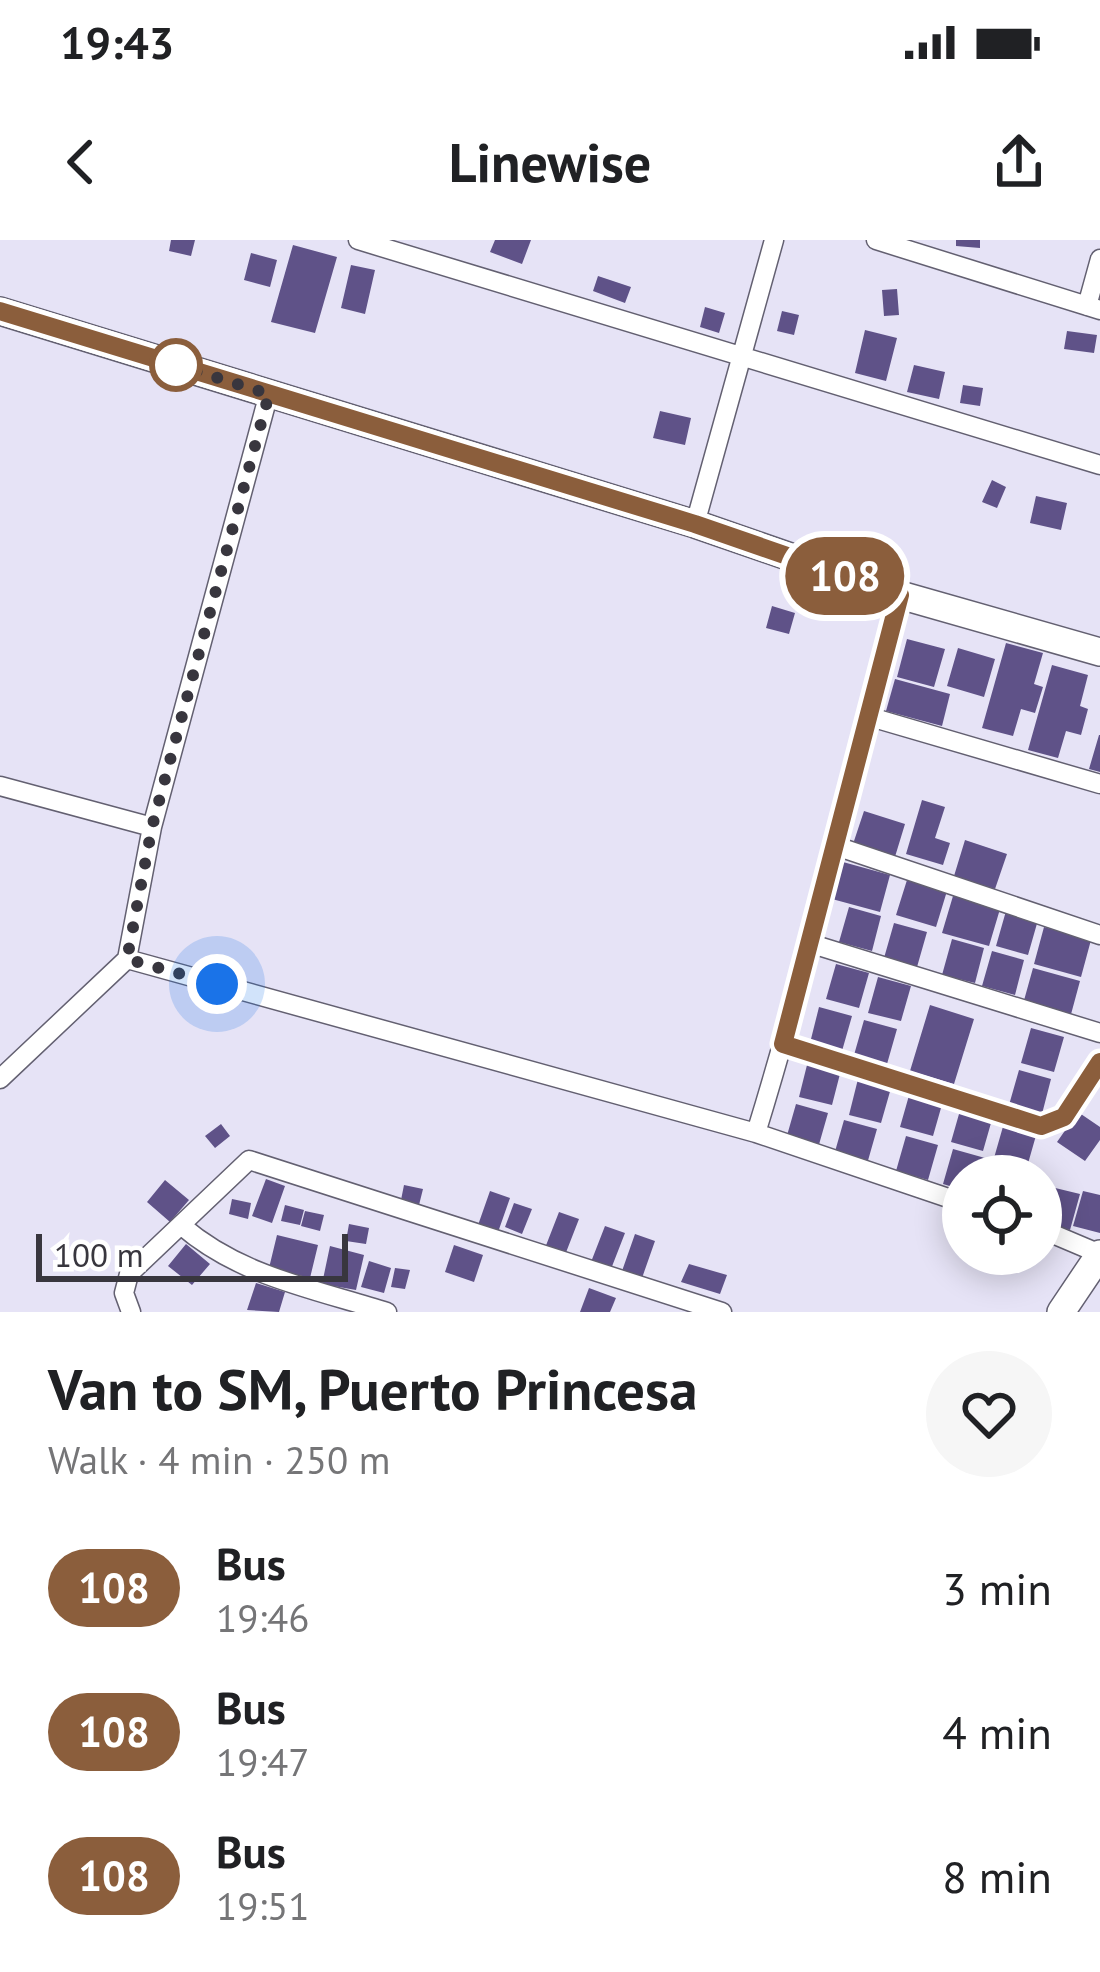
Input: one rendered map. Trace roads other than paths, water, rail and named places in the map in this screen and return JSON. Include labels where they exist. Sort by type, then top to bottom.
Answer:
[{"type":"street","points":[[358,240],[1100,465]]},
{"type":"street","points":[[695,524],[774,240]]},
{"type":"street","points":[[876,240],[1094,308],[1100,259]]},
{"type":"street","points":[[0,311],[695,524],[900,595],[1100,652]]},
{"type":"street","points":[[0,1078],[127,959],[152,827],[269,394]]},
{"type":"street","points":[[756,1133],[812,944],[833,845],[900,595]]},
{"type":"street","points":[[867,716],[1100,784]]},
{"type":"street","points":[[0,786],[152,827]]},
{"type":"street","points":[[833,845],[1100,935]]},
{"type":"street","points":[[812,944],[1100,1034]]},
{"type":"street","points":[[127,959],[756,1133],[942,1196]]},
{"type":"street","points":[[783,1044],[1041,1126],[1064,1117],[1100,1061]]},
{"type":"street","points":[[131,1312],[124,1293],[129,1274],[249,1160],[722,1312]]},
{"type":"street","points":[[182,1226],[236,1265],[387,1312]]},
{"type":"street","points":[[1061,1312],[1100,1254],[1062,1238]]}]
